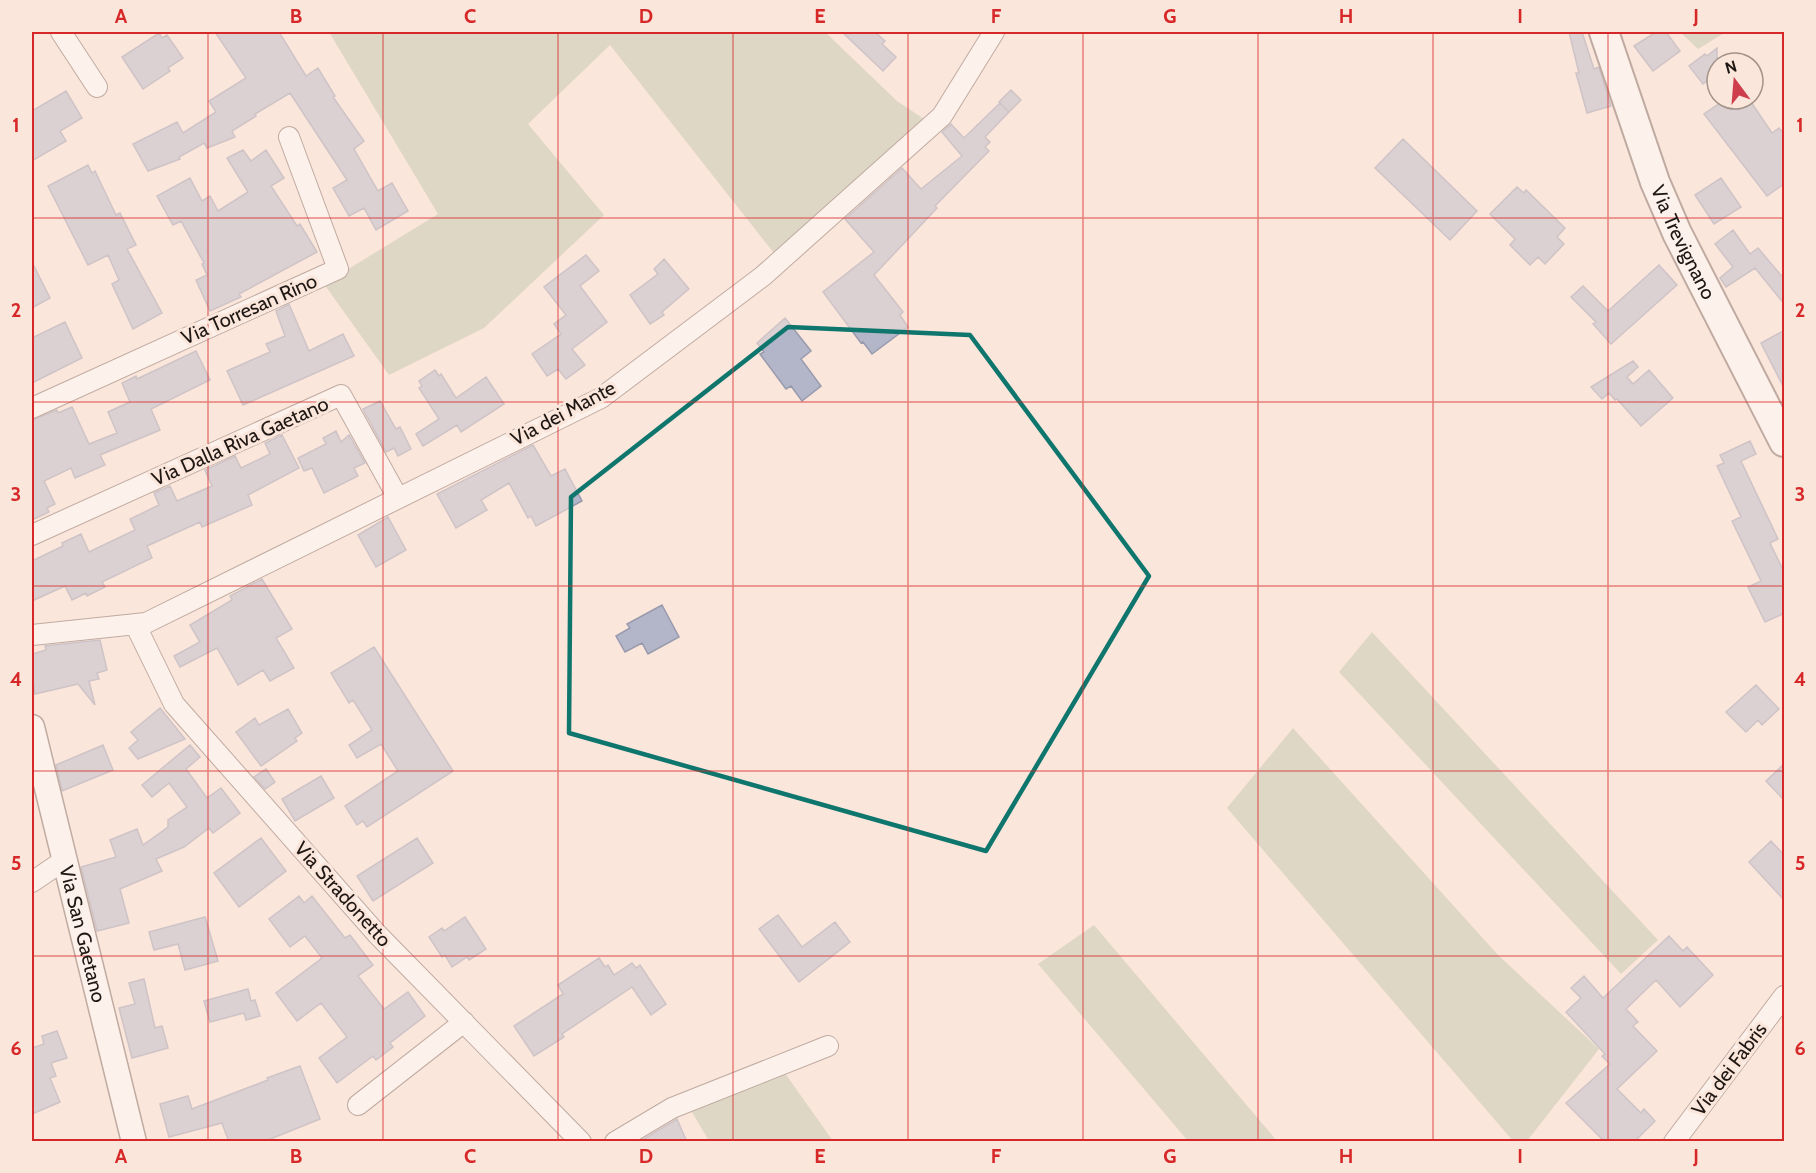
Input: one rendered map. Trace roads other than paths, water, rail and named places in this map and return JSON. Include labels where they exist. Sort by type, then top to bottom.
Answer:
[{"type":"main road","name":"Via Trevignano","points":[[1604,32],[1651,171],[1673,223],[1785,442]]},
{"type":"street","points":[[61,32],[97,87]]},
{"type":"street","name":"Via dei Mante","points":[[32,635],[146,623],[601,398],[763,276],[942,116],[994,32]]},
{"type":"street","name":"Via Torresan Rino","points":[[32,408],[338,269],[290,137]]},
{"type":"street","name":"Via Dalla Riva Gaetano","points":[[32,534],[341,395],[398,498]]},
{"type":"street","name":"Via Stradonetto","points":[[135,624],[174,704],[377,934],[580,1142]]},
{"type":"street","name":"Via San Gaetano","points":[[32,727],[134,1142]]},
{"type":"street","points":[[32,882],[66,859]]},
{"type":"street","name":"Via dei Fabris","points":[[1674,1142],[1785,996]]},
{"type":"street","points":[[358,1105],[464,1022]]},
{"type":"street","points":[[615,1142],[672,1108],[828,1046]]}]
